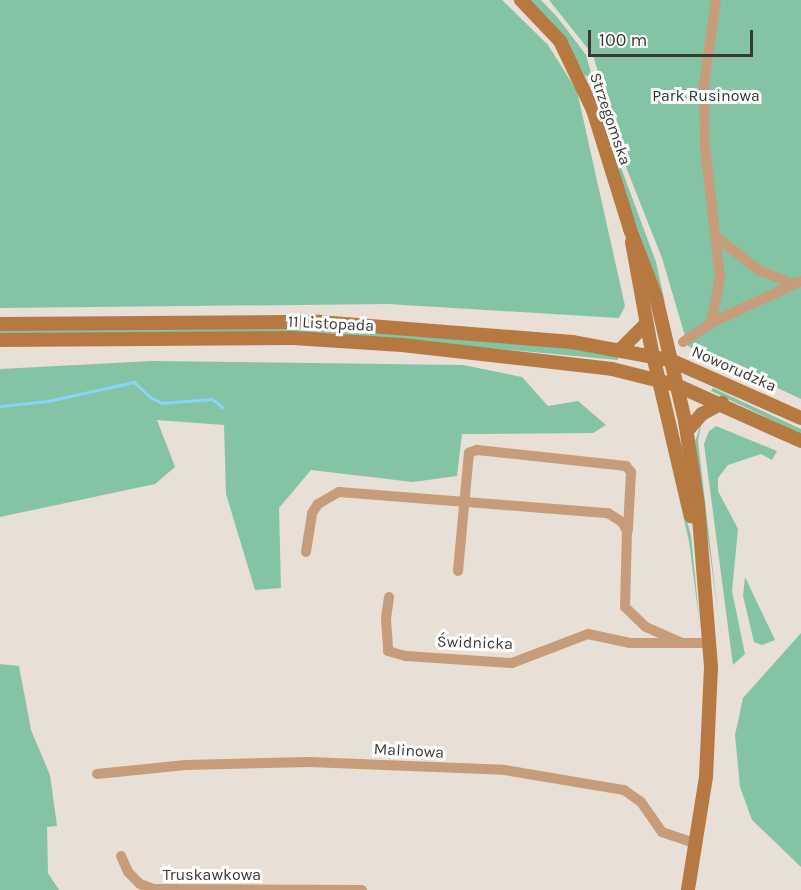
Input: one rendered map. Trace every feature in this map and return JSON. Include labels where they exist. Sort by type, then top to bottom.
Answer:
[{"type":"main road","name":"Strzegomska","points":[[521,0],[560,41],[573,62],[593,110],[630,229],[648,271],[676,385]]},
{"type":"main road","name":"Strzegomska","points":[[630,229],[652,355]]},
{"type":"main road","name":"11 Listopada","points":[[0,324],[319,321],[508,336],[621,349],[652,355]]},
{"type":"main road","points":[[621,349],[646,324]]},
{"type":"main road","name":"11 Listopada","points":[[0,340],[318,339],[527,359],[658,379]]},
{"type":"main road","points":[[652,355],[702,559]]},
{"type":"main road","name":"Noworudzka","points":[[652,355],[670,360],[801,418]]},
{"type":"main road","points":[[658,379],[722,403],[801,441]]},
{"type":"main road","points":[[676,385],[687,431],[710,643],[707,766],[697,844],[688,890]]},
{"type":"main road","points":[[687,431],[702,414],[722,403]]},
{"type":"street","points":[[711,322],[720,277],[705,147],[704,86],[716,0]]},
{"type":"street","points":[[716,237],[759,271],[780,282],[798,282]]},
{"type":"street","points":[[683,342],[711,322],[798,282]]},
{"type":"street","name":"Świdnicka","points":[[458,571],[469,453],[477,450],[619,462],[631,472],[625,607],[646,627],[682,643]]},
{"type":"street","points":[[306,552],[312,513],[318,504],[339,492],[608,513],[622,522],[627,531]]},
{"type":"street","name":"Świdnicka","points":[[389,597],[386,619],[388,651],[406,656],[512,663],[588,634],[630,644],[710,643]]},
{"type":"street","name":"Malinowa","points":[[98,774],[186,765],[309,762],[504,770],[624,790],[641,802],[663,831],[697,844]]},
{"type":"street","name":"Truskawkowa","points":[[122,856],[128,872],[140,884],[154,890],[362,890]]},
{"type":"green space","points":[[0,0],[502,0],[548,45],[577,91],[625,306],[619,318],[388,304],[0,308]]},
{"type":"green space","points":[[530,0],[541,0],[558,18],[586,55],[592,77],[585,76],[567,43]]},
{"type":"green space","name":"Park Rusinowa","points":[[549,0],[801,0],[801,399],[688,346],[662,258],[626,167],[593,55]]},
{"type":"green space","points":[[613,146],[656,262],[665,303],[609,152]]},
{"type":"green space","points":[[328,328],[564,347],[618,355],[618,360],[328,333],[0,334],[0,330]]},
{"type":"green space","points":[[152,361],[463,365],[522,377],[548,406],[578,401],[606,425],[593,433],[462,434],[457,476],[413,482],[311,470],[279,508],[281,588],[255,590],[226,494],[224,425],[157,420],[175,467],[155,484],[0,517],[0,369]]},
{"type":"green space","points":[[713,388],[801,429],[801,434],[711,391]]},
{"type":"green space","points":[[661,420],[691,536],[700,627],[689,541]]},
{"type":"green space","points":[[702,420],[698,441],[718,614],[695,442]]},
{"type":"green space","points":[[716,426],[777,451],[772,460],[761,454],[728,465],[718,478],[718,491],[738,529],[732,591],[745,654],[733,665],[704,444],[709,431]]},
{"type":"green space","points":[[745,577],[775,640],[762,645],[754,642],[743,596]]},
{"type":"green space","points":[[801,633],[801,867],[752,820],[740,787],[735,735],[743,698]]},
{"type":"green space","points":[[0,664],[19,666],[31,730],[50,775],[57,826],[47,827],[48,873],[59,890],[0,890]]},
{"type":"waterway","points":[[0,406],[48,401],[134,382],[150,397],[162,403],[212,399],[222,407]]}]
